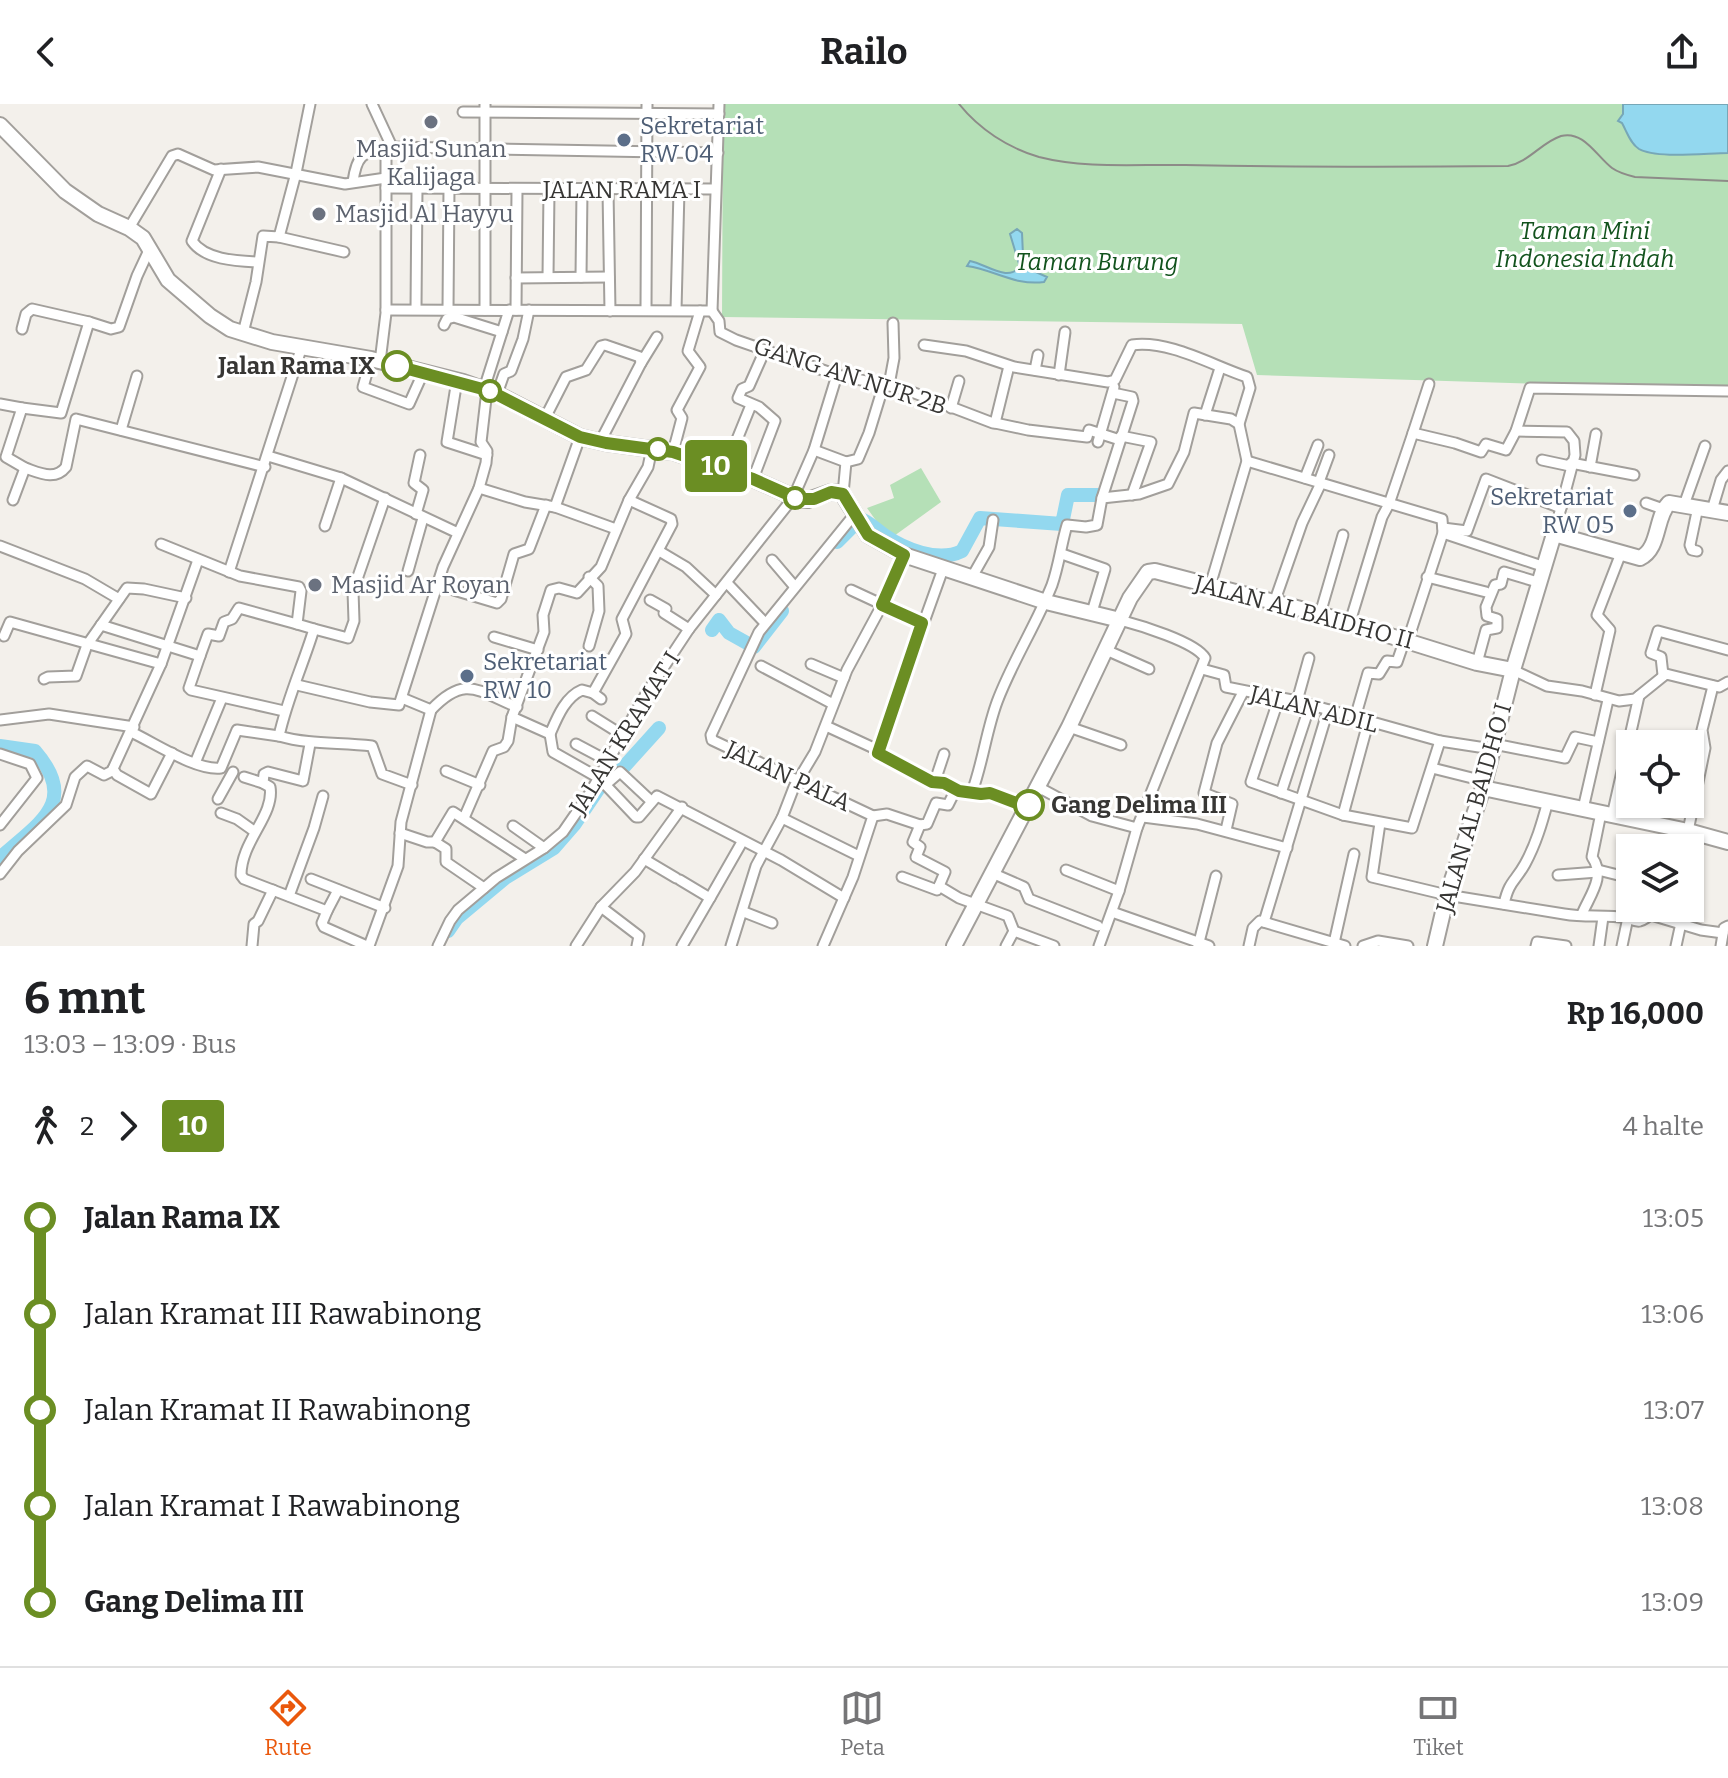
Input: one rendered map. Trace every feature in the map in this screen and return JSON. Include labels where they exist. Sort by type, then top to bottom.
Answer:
[{"type":"main road","points":[[0,125],[65,191],[98,214],[129,228],[150,248],[164,275],[219,323],[272,342],[375,360],[457,380],[489,391],[580,437],[673,452],[753,479],[793,498],[808,500],[831,492],[843,494],[857,520],[871,537],[904,555],[1044,601],[1120,620],[1069,727],[954,946]]},
{"type":"main road","points":[[1554,534],[1640,558],[1647,555],[1663,509],[1669,503],[1728,513]]},
{"type":"main road","name":"JALAN AL BAIDHO I","points":[[1435,946],[1447,895],[1484,784],[1513,670],[1554,534]]},
{"type":"main road","name":"JALAN AL BAIDHO II","points":[[1120,620],[1130,598],[1148,572],[1155,571],[1350,622],[1477,663],[1513,670]]},
{"type":"main road","points":[[1484,784],[1728,842]]},
{"type":"street","points":[[279,237],[310,104]]},
{"type":"street","points":[[372,104],[389,150],[386,310],[375,360],[363,387],[411,403],[423,373]]},
{"type":"street","points":[[485,108],[485,310]]},
{"type":"street","points":[[386,310],[712,309],[719,109],[485,108],[463,112]]},
{"type":"street","points":[[646,109],[646,310]]},
{"type":"street","points":[[353,182],[355,165],[368,151],[485,148],[718,153]]},
{"type":"street","points":[[129,228],[174,155],[180,155],[206,168],[221,169],[192,241],[194,246],[214,256],[258,262]]},
{"type":"street","name":"JALAN RAMA I","points":[[221,169],[258,167],[345,184],[386,183],[417,188],[549,191],[715,189]]},
{"type":"street","points":[[416,309],[417,188]]},
{"type":"street","points":[[448,310],[449,188]]},
{"type":"street","points":[[297,685],[396,707],[402,698],[437,585],[479,488],[487,455],[481,442],[489,391],[502,332],[513,310],[517,190]]},
{"type":"street","points":[[581,277],[582,190]]},
{"type":"street","points":[[608,190],[610,311]]},
{"type":"street","points":[[676,310],[679,190]]},
{"type":"street","points":[[548,277],[549,191]]},
{"type":"street","points":[[243,333],[264,235],[344,252]]},
{"type":"street","points":[[22,329],[26,314],[32,309],[111,329],[119,327],[150,248]]},
{"type":"street","points":[[516,278],[609,277]]},
{"type":"street","name":"GANG AN NUR 2B","points":[[712,309],[719,321],[720,332],[837,375],[887,384],[995,423],[1087,437],[1089,430],[1099,438],[1151,442],[1132,495]]},
{"type":"street","points":[[489,391],[504,374],[511,371],[529,310]]},
{"type":"street","points":[[673,452],[682,418],[677,410],[700,367],[688,351],[700,311]]},
{"type":"street","points":[[444,325],[447,319],[454,317],[502,332]]},
{"type":"street","points":[[0,404],[61,413],[89,322]]},
{"type":"street","points":[[814,450],[846,462],[858,459],[894,358],[893,323]]},
{"type":"street","points":[[1059,375],[1065,332]]},
{"type":"street","points":[[600,442],[657,337]]},
{"type":"street","points":[[1099,438],[1115,380],[1130,347],[1135,344],[1167,348],[1250,380],[1239,424],[1247,461],[1210,586]]},
{"type":"street","points":[[924,345],[966,351],[1009,366],[1100,382],[1115,380]]},
{"type":"street","points":[[229,572],[302,346]]},
{"type":"street","points":[[544,420],[566,377],[586,370],[601,346],[640,357],[641,363]]},
{"type":"street","points":[[753,479],[775,421],[767,412],[738,398],[742,389],[749,386],[765,350]]},
{"type":"street","points":[[1035,370],[1038,355]]},
{"type":"street","points":[[995,423],[1009,366]]},
{"type":"street","points":[[1205,415],[1220,368]]},
{"type":"street","name":"JALAN KRAMAT I","points":[[438,946],[458,910],[563,832],[602,781],[608,761],[646,694],[689,629],[793,498],[814,450],[837,375]]},
{"type":"street","points":[[121,430],[137,376]]},
{"type":"street","points":[[457,380],[447,442],[451,446],[487,455]]},
{"type":"street","points":[[951,408],[959,381]]},
{"type":"street","points":[[1350,622],[1382,517],[1429,384]]},
{"type":"street","points":[[1413,433],[1482,452],[1486,444],[1508,449],[1530,388],[1728,391]]},
{"type":"street","points":[[972,792],[997,702],[1044,601],[1062,554],[1067,525],[1097,525],[1103,495],[1133,401],[1132,397],[1113,393]]},
{"type":"street","points":[[725,469],[751,405]]},
{"type":"street","points":[[22,408],[6,457],[25,468],[52,476],[62,473],[66,467],[76,419],[341,478],[458,533]]},
{"type":"street","points":[[1103,495],[1132,495],[1168,484],[1184,452],[1192,416],[1197,412],[1231,419],[1239,424]]},
{"type":"street","points":[[1516,431],[1567,432],[1575,447],[1554,534]]},
{"type":"street","points":[[1590,467],[1596,434]]},
{"type":"street","points":[[437,585],[497,603],[501,599],[514,554],[529,549],[580,437]]},
{"type":"street","points":[[1305,478],[1318,445]]},
{"type":"street","points":[[1697,551],[1692,550],[1690,545],[1705,446]]},
{"type":"street","points":[[464,818],[493,751],[507,743],[512,717],[544,630],[543,615],[551,590],[559,588],[577,593],[601,567],[629,500],[648,467],[652,448]]},
{"type":"street","points":[[408,571],[423,490],[414,483],[420,455]]},
{"type":"street","points":[[1274,603],[1329,455]]},
{"type":"street","points":[[1542,460],[1634,475]]},
{"type":"street","points":[[1247,461],[1440,518],[1443,528],[1397,662],[1387,661],[1379,674],[1368,673],[1355,718]]},
{"type":"street","points":[[843,494],[846,462]]},
{"type":"street","points":[[13,500],[25,468]]},
{"type":"street","points":[[1698,507],[1728,471]]},
{"type":"street","points":[[325,526],[341,478]]},
{"type":"street","points":[[1443,528],[1467,531],[1486,479],[1561,508]]},
{"type":"street","points":[[479,488],[525,502],[551,506],[616,529]]},
{"type":"street","points":[[284,711],[189,689],[208,634],[219,636],[224,622],[232,619],[239,608],[348,638],[354,621],[353,591],[385,498]]},
{"type":"street","points":[[629,500],[671,519],[672,524],[622,619],[626,630],[624,639],[597,696],[582,690],[574,694],[550,734],[553,752],[602,781],[636,817],[657,796],[763,851],[844,898]]},
{"type":"street","points":[[1646,503],[1663,509]]},
{"type":"street","points":[[727,583],[765,623],[857,520]]},
{"type":"street","points":[[972,577],[991,540],[993,520]]},
{"type":"street","points":[[1443,528],[1545,567]]},
{"type":"street","points":[[1320,614],[1343,535]]},
{"type":"street","points":[[161,544],[248,578],[299,587],[297,624]]},
{"type":"street","points":[[0,546],[85,579],[119,599]]},
{"type":"street","points":[[659,551],[686,567],[716,595]]},
{"type":"street","points":[[1595,695],[1610,630],[1597,615],[1621,553]]},
{"type":"street","points":[[1062,554],[1105,569],[1092,612]]},
{"type":"street","points":[[731,946],[763,851],[815,752],[844,678],[904,555]]},
{"type":"street","points":[[0,874],[18,851],[66,805],[75,777],[82,770],[87,766],[108,775],[113,769],[161,664],[198,560]]},
{"type":"street","points":[[772,560],[795,587]]},
{"type":"street","points":[[878,750],[943,569]]},
{"type":"street","points":[[1477,663],[1486,630],[1497,628],[1497,619],[1487,616],[1486,607],[1495,585],[1501,584],[1504,572],[1541,583]]},
{"type":"street","points":[[589,577],[598,586],[599,611],[589,646]]},
{"type":"street","points":[[1427,577],[1486,592]]},
{"type":"street","points":[[44,679],[76,676],[87,645],[129,587],[186,598]]},
{"type":"street","points":[[851,590],[922,623]]},
{"type":"street","points":[[650,600],[689,629]]},
{"type":"street","name":"JALAN ADIL","points":[[1120,620],[1142,626],[1202,653],[1205,658],[1202,669],[1224,675],[1226,687],[1243,692],[1297,701],[1440,741],[1565,758],[1575,737],[1598,742]]},
{"type":"street","points":[[4,636],[10,622],[161,664]]},
{"type":"street","name":"JALAN PALA","points":[[765,623],[711,735],[712,740],[873,816],[823,946]]},
{"type":"street","points":[[101,625],[200,656]]},
{"type":"street","points":[[279,736],[284,711],[297,685],[314,629]]},
{"type":"street","points":[[1663,675],[1661,658],[1651,653],[1658,631],[1728,650]]},
{"type":"street","points":[[494,637],[538,650]]},
{"type":"street","points":[[1106,650],[1149,669]]},
{"type":"street","points":[[1297,701],[1309,658]]},
{"type":"street","points":[[811,664],[844,678]]},
{"type":"street","points":[[761,666],[833,704]]},
{"type":"street","points":[[1099,946],[1137,828],[1202,669]]},
{"type":"street","points":[[1513,670],[1547,686],[1608,700],[1631,700],[1663,675]]},
{"type":"street","points":[[1663,675],[1713,686],[1727,685]]},
{"type":"street","points":[[1688,831],[1705,748],[1702,730],[1713,686]]},
{"type":"street","points":[[338,890],[322,923],[324,927],[368,946],[385,908],[398,866],[400,833],[431,710],[456,690],[467,687],[517,707]]},
{"type":"street","points":[[1226,830],[1232,804],[1204,793],[1217,743],[1243,692]]},
{"type":"street","points":[[1582,914],[1597,883],[1598,871],[1592,857],[1613,816],[1639,696]]},
{"type":"street","points":[[195,763],[222,698]]},
{"type":"street","points":[[402,698],[431,710]]},
{"type":"street","points":[[1279,698],[1251,782],[1343,815],[1413,828],[1440,741]]},
{"type":"street","points":[[1583,809],[1608,700]]},
{"type":"street","points":[[1281,793],[1310,705]]},
{"type":"street","points":[[1264,922],[1328,710]]},
{"type":"street","points":[[0,720],[49,714],[132,730],[195,763],[221,768],[263,783],[271,789],[269,805],[243,856],[241,875],[244,879],[327,911]]},
{"type":"street","points":[[592,716],[624,736]]},
{"type":"street","points":[[512,717],[550,734]]},
{"type":"street","points":[[1343,815],[1368,723]]},
{"type":"street","points":[[826,726],[878,750],[879,754],[932,782],[981,794],[990,793],[1027,807]]},
{"type":"street","points":[[1069,727],[1121,745]]},
{"type":"street","points":[[221,768],[237,731],[279,736],[310,744],[335,742],[372,746],[382,774],[412,785]]},
{"type":"street","points":[[263,783],[266,772],[303,781],[310,744]]},
{"type":"street","points":[[576,744],[608,761]]},
{"type":"street","points":[[113,769],[117,775],[151,794],[172,753]]},
{"type":"street","points":[[0,754],[30,764],[37,778],[0,825]]},
{"type":"street","points":[[935,781],[944,754]]},
{"type":"street","points":[[1432,768],[1484,784]]},
{"type":"street","points":[[446,771],[480,785]]},
{"type":"street","points":[[602,781],[619,772],[651,801]]},
{"type":"street","points":[[218,799],[237,774]]},
{"type":"street","points":[[1038,787],[1092,816],[1137,828]]},
{"type":"street","points":[[873,816],[887,814],[920,825],[927,824],[936,803],[948,805],[956,789]]},
{"type":"street","points":[[289,896],[323,796]]},
{"type":"street","points":[[473,799],[484,804]]},
{"type":"street","points":[[1504,904],[1510,881],[1518,875],[1534,845],[1548,801]]},
{"type":"street","points":[[576,946],[601,907],[644,859],[682,807]]},
{"type":"street","points":[[435,842],[452,812],[525,859]]},
{"type":"street","points":[[221,813],[254,831]]},
{"type":"street","points":[[1143,817],[1226,830],[1287,848]]},
{"type":"street","points":[[782,818],[859,856]]},
{"type":"street","points":[[1380,823],[1371,876],[1447,895],[1578,916],[1616,914]]},
{"type":"street","points":[[902,877],[937,890],[945,872],[915,857],[920,847],[913,842],[920,825]]},
{"type":"street","points":[[513,826],[544,848]]},
{"type":"street","points":[[400,833],[435,842],[446,849],[446,862],[484,888]]},
{"type":"street","points":[[682,946],[742,842]]},
{"type":"street","points":[[1329,944],[1354,854]]},
{"type":"street","points":[[644,859],[710,898]]},
{"type":"street","points":[[1066,870],[1119,891]]},
{"type":"street","points":[[1558,875],[1598,871],[1616,875]]},
{"type":"street","points":[[992,873],[1024,887],[1029,899],[1098,926]]},
{"type":"street","points":[[1112,912],[1202,945],[1216,876]]},
{"type":"street","points":[[311,879],[385,908]]},
{"type":"street","points":[[939,886],[1008,916],[1014,931],[1054,946]]},
{"type":"street","points":[[252,946],[254,924],[273,890]]},
{"type":"street","points":[[601,907],[639,936],[637,946]]},
{"type":"street","points":[[744,912],[772,923]]},
{"type":"street","points":[[1599,946],[1603,917]]},
{"type":"street","points":[[1249,946],[1255,924],[1260,921],[1306,941],[1345,946]]},
{"type":"street","points":[[1622,946],[1627,922]]},
{"type":"street","points":[[1676,946],[1679,922],[1701,930],[1725,930],[1721,946]]},
{"type":"street","points":[[1006,946],[1014,931]]},
{"type":"street","points":[[1363,946],[1378,941],[1408,946]]},
{"type":"street","points":[[1536,946],[1537,942],[1566,946]]},
{"type":"green space","name":"Taman Mini Indonesia Indah","points":[[723,104],[1728,104],[1728,390],[1257,375],[1242,324],[722,317]]},
{"type":"green space","points":[[921,468],[941,502],[894,536],[882,529],[867,508],[894,498],[890,485]]},
{"type":"water","points":[[1623,104],[1728,104],[1728,153],[1669,155],[1639,149],[1618,121],[1623,114]]},
{"type":"water","points":[[1017,229],[1022,233],[1023,255],[1029,269],[1047,277],[1044,282],[1014,280],[967,266],[970,261],[1003,272],[1015,271],[1020,267],[1010,234]]},
{"type":"waterway","points":[[837,542],[863,520],[911,549],[942,556],[962,551],[980,518],[1062,524],[1068,495],[1098,495]]},
{"type":"waterway","points":[[712,630],[719,620],[729,633],[754,647],[782,611]]},
{"type":"waterway","points":[[448,931],[457,918],[505,878],[554,848],[603,782],[622,769],[659,728]]},
{"type":"waterway","points":[[0,746],[35,751],[48,769],[54,785],[54,798],[49,811],[0,858]]},
{"type":"tram line","points":[[959,104],[985,129],[1016,148],[1039,157],[1075,163],[1508,166],[1554,139],[1569,135],[1590,146],[1620,173],[1635,177],[1728,181]]},
{"type":"bus line","name":"10","points":[[397,366],[490,391],[580,437],[673,452],[753,479],[793,498],[808,500],[831,492],[842,493],[864,531],[904,555],[882,605],[922,623],[878,753],[932,782],[944,783],[959,791],[990,793],[1027,807],[1029,805]]},
{"type":"place","name":"Masjid Sunan Kalijaga","points":[[431,122]]},
{"type":"place","name":"Sekretariat RW 04","points":[[624,140]]},
{"type":"place","name":"Masjid Al Hayyu","points":[[319,214]]},
{"type":"place","name":"Jalan Rama IX","points":[[397,366]]},
{"type":"place","name":"Sekretariat RW 05","points":[[1630,511]]},
{"type":"place","name":"Masjid Ar Royan","points":[[315,585]]},
{"type":"place","name":"Sekretariat RW 10","points":[[467,676]]},
{"type":"place","name":"Gang Delima III","points":[[1029,805]]},
{"type":"park label","name":"Taman Burung","points":[[1097,262]]}]
